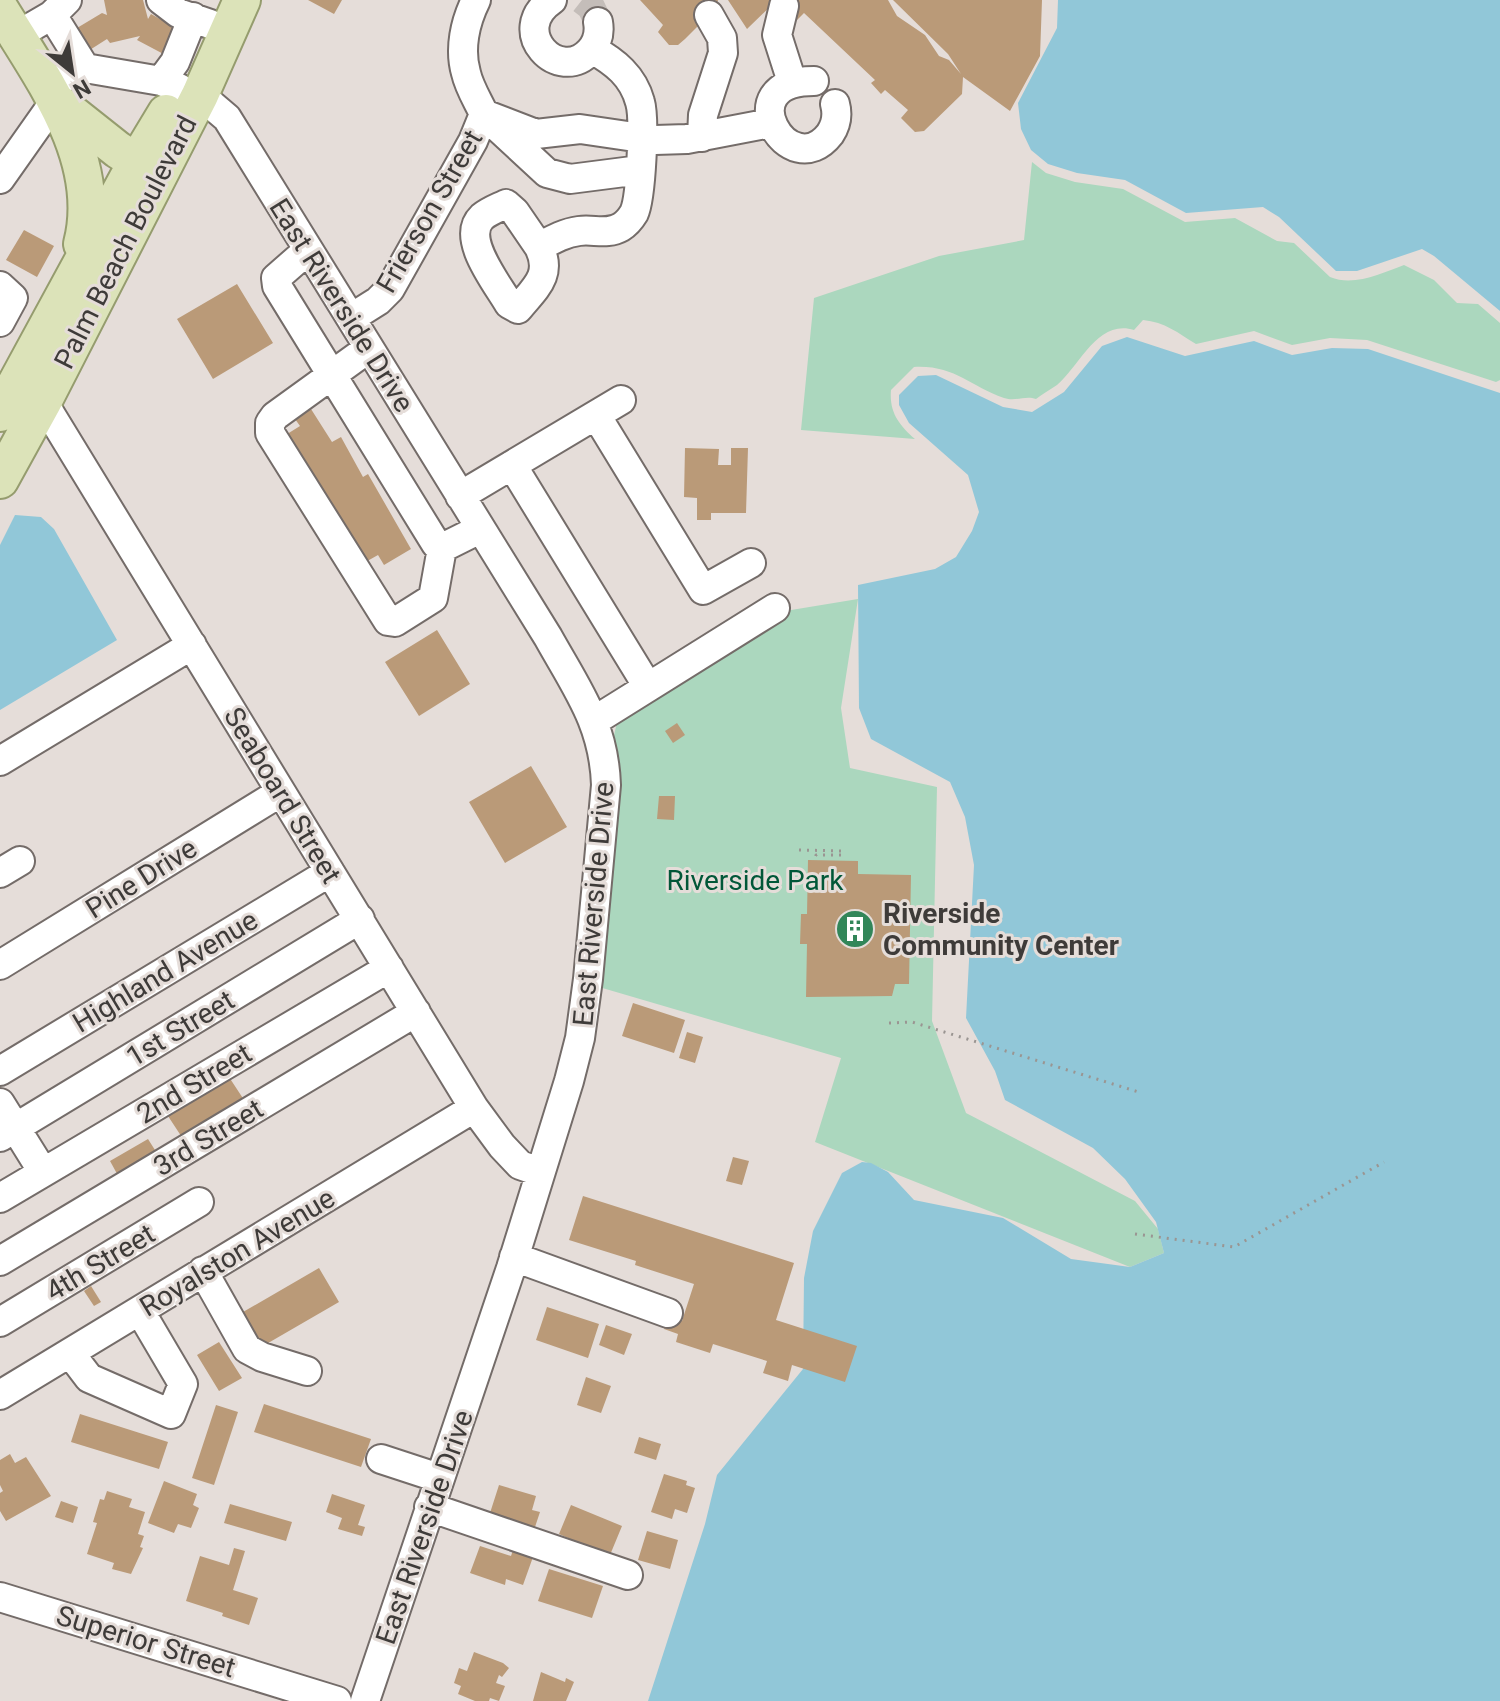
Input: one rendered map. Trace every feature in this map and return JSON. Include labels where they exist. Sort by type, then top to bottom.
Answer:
[{"type":"main road","name":"Palm Beach Boulevard","points":[[14,398],[147,168],[180,88],[242,0]]},
{"type":"main road","points":[[180,88],[212,14]]},
{"type":"main road","points":[[8,22],[51,93],[74,145],[88,194],[88,214],[71,284]]},
{"type":"main road","points":[[51,93],[96,134],[147,168],[71,284]]},
{"type":"main road","name":"Palm Beach Boulevard","points":[[0,480],[14,398],[71,284]]},
{"type":"street","points":[[161,0],[178,13],[212,14]]},
{"type":"street","name":"Frierson Street","points":[[351,318],[378,301],[390,289],[473,141],[484,114],[466,74],[463,46],[470,12],[476,0]]},
{"type":"street","points":[[539,247],[583,230],[601,233],[620,228],[633,217],[637,204],[642,138],[641,104],[618,63],[595,35],[584,56],[569,62],[557,60],[539,47],[534,29],[535,18],[541,8],[552,0]]},
{"type":"street","points":[[784,6],[777,35],[803,81],[781,89],[774,98],[770,109],[771,123],[780,138],[790,145],[813,146],[831,133],[836,123],[835,104]]},
{"type":"street","points":[[8,22],[60,8],[85,68]]},
{"type":"street","points":[[702,137],[703,115],[723,53],[722,38],[709,15]]},
{"type":"street","points":[[0,179],[51,93],[85,68],[180,88]]},
{"type":"street","name":"East Riverside Drive","points":[[180,88],[227,118],[548,637],[594,721],[601,740],[606,785],[580,1038],[514,1257],[365,1701]]},
{"type":"street","points":[[484,114],[536,134],[580,129],[655,140],[702,137],[771,123]]},
{"type":"street","points":[[484,114],[547,173],[570,179],[640,170]]},
{"type":"street","points":[[308,250],[276,278],[277,286],[436,544],[442,548]]},
{"type":"street","points":[[0,286],[13,298],[0,322]]},
{"type":"street","points":[[369,348],[275,416],[270,423],[270,433],[388,621],[395,622],[433,598],[442,548]]},
{"type":"street","name":"Seaboard Street","points":[[14,398],[192,645],[474,1108],[520,1165],[540,1172]]},
{"type":"street","points":[[460,496],[621,400]]},
{"type":"street","points":[[596,415],[703,590],[751,563]]},
{"type":"street","points":[[512,465],[648,687]]},
{"type":"street","points":[[442,548],[480,529]]},
{"type":"street","points":[[594,721],[775,608]]},
{"type":"street","points":[[0,761],[192,645]]},
{"type":"street","name":"Pine Drive","points":[[0,965],[281,792]]},
{"type":"street","name":"Highland Avenue","points":[[0,1071],[330,872]]},
{"type":"street","name":"1st Street","points":[[8,1132],[360,919]]},
{"type":"street","name":"2nd Street","points":[[0,1198],[389,968]]},
{"type":"street","name":"3rd Street","points":[[0,1261],[416,1012]]},
{"type":"street","points":[[0,1103],[8,1132],[43,1172]]},
{"type":"street","name":"Royalston Avenue","points":[[0,1395],[474,1108]]},
{"type":"street","name":"4th Street","points":[[0,1322],[199,1202]]},
{"type":"street","points":[[514,1257],[668,1313]]},
{"type":"street","points":[[203,1271],[247,1349],[307,1371]]},
{"type":"street","points":[[70,1353],[89,1378],[171,1414],[183,1384],[140,1311]]},
{"type":"street","points":[[381,1459],[439,1478]]},
{"type":"street","points":[[429,1507],[628,1575]]},
{"type":"street","name":"Superior Street","points":[[0,1597],[337,1701]]},
{"type":"path","points":[[799,850],[842,851],[842,855],[816,855],[816,860]]},
{"type":"path","points":[[889,1023],[912,1022],[1142,1093]]},
{"type":"path","points":[[1135,1234],[1234,1247],[1384,1162]]},
{"type":"green space","points":[[1032,162],[1046,173],[1075,182],[1123,189],[1185,222],[1235,218],[1277,241],[1294,243],[1330,277],[1339,280],[1368,278],[1404,265],[1434,280],[1457,303],[1478,304],[1500,323],[1500,380],[1496,382],[1367,340],[1330,338],[1292,345],[1254,331],[1196,344],[1165,326],[1143,320],[1134,330],[1121,328],[1099,338],[1057,385],[1036,399],[1004,398],[940,369],[914,367],[891,390],[891,398],[896,418],[915,439],[801,430],[814,298],[939,256],[1024,240]]},
{"type":"green space","name":"Riverside Park","points":[[858,599],[841,708],[850,768],[937,787],[932,1021],[966,1113],[1135,1201],[1158,1229],[1164,1253],[1130,1267],[815,1142],[841,1058],[599,987],[612,744],[618,718],[779,612]]},
{"type":"water","points":[[1058,0],[1500,0],[1500,311],[1422,249],[1357,271],[1336,271],[1279,217],[1263,207],[1186,213],[1125,180],[1077,173],[1048,164],[1031,150],[1021,129],[1018,103],[1057,28]]},
{"type":"water","points":[[1127,337],[1185,356],[1254,341],[1292,355],[1332,348],[1368,349],[1500,393],[1500,1701],[648,1701],[705,1524],[717,1475],[803,1369],[804,1278],[813,1231],[842,1173],[862,1162],[871,1163],[888,1172],[914,1200],[1003,1218],[1071,1259],[1130,1267],[1164,1253],[1156,1222],[1125,1179],[1093,1148],[1005,1100],[995,1071],[966,1018],[974,865],[965,817],[950,782],[871,739],[859,708],[858,585],[935,569],[956,557],[972,531],[979,512],[968,475],[909,423],[899,405],[899,395],[918,376],[936,375],[1003,407],[1032,412],[1064,392],[1102,346]]},
{"type":"water","points":[[15,515],[41,517],[54,529],[117,640],[0,710],[0,545]]},
{"type":"building","points":[[104,0],[143,0],[148,19],[151,14],[185,33],[171,58],[137,40],[140,36],[110,43],[107,39],[85,53],[72,31],[102,13],[107,15]]},
{"type":"building","points":[[308,0],[342,0],[334,14]]},
{"type":"building","points":[[640,0],[718,0],[716,8],[685,39],[678,45],[669,45],[658,32],[663,25]]},
{"type":"building","points":[[728,0],[777,0],[747,29]]},
{"type":"building","points":[[783,0],[888,0],[897,16],[925,35],[939,56],[949,60],[961,74],[948,54],[893,0],[1042,0],[1040,56],[1010,111],[963,77],[962,94],[924,131],[915,132],[901,118],[908,110],[885,90],[881,94],[871,83],[875,80],[804,13],[797,20],[784,6]]},
{"type":"building","points":[[24,230],[54,246],[37,277],[6,260]]},
{"type":"building","points":[[237,284],[273,343],[213,379],[177,319]]},
{"type":"building","points":[[311,409],[332,442],[341,437],[363,477],[368,474],[411,549],[384,565],[378,555],[362,564],[284,436],[300,426],[295,419]]},
{"type":"building","points":[[685,448],[719,449],[718,465],[731,465],[731,448],[748,448],[746,513],[711,513],[711,520],[697,520],[697,498],[684,497]]},
{"type":"building","points":[[437,630],[470,684],[419,716],[385,662]]},
{"type":"building","points":[[677,723],[685,735],[673,743],[665,731]]},
{"type":"building","points":[[531,766],[567,827],[505,863],[469,802]]},
{"type":"building","points":[[659,796],[675,796],[674,820],[657,819]]},
{"type":"building","name":"Riverside Community Center","points":[[808,860],[858,861],[858,874],[911,875],[909,984],[895,984],[892,996],[806,997],[807,944],[800,944],[801,914],[807,914]]},
{"type":"building","points":[[633,1003],[685,1020],[674,1053],[622,1036]]},
{"type":"building","points":[[687,1032],[703,1037],[695,1063],[679,1058]]},
{"type":"building","points":[[229,1077],[248,1106],[187,1145],[168,1116]]},
{"type":"building","points":[[148,1139],[160,1158],[121,1181],[110,1161]]},
{"type":"building","points":[[733,1157],[749,1161],[742,1185],[726,1181]]},
{"type":"building","points":[[583,1196],[794,1263],[776,1320],[857,1346],[845,1382],[792,1365],[788,1381],[763,1373],[767,1361],[713,1344],[710,1353],[676,1342],[678,1334],[664,1329],[668,1317],[682,1321],[694,1284],[635,1265],[636,1261],[569,1240]]},
{"type":"building","points":[[319,1268],[339,1302],[263,1346],[243,1312]]},
{"type":"building","points":[[91,1286],[101,1302],[94,1306],[84,1291]]},
{"type":"building","points":[[547,1307],[599,1324],[588,1358],[536,1340]]},
{"type":"building","points":[[606,1325],[632,1334],[624,1355],[599,1345]]},
{"type":"building","points":[[219,1342],[242,1378],[219,1391],[197,1355]]},
{"type":"building","points":[[586,1377],[611,1386],[601,1413],[577,1405]]},
{"type":"building","points":[[264,1404],[371,1439],[361,1467],[254,1432]]},
{"type":"building","points":[[216,1405],[238,1412],[214,1485],[192,1478]]},
{"type":"building","points":[[80,1414],[168,1442],[159,1469],[71,1442]]},
{"type":"building","points":[[639,1437],[661,1444],[656,1460],[634,1453]]},
{"type":"building","points":[[10,1454],[15,1463],[26,1457],[51,1496],[6,1521],[0,1511],[0,1493],[3,1491],[0,1485],[0,1460]]},
{"type":"building","points":[[664,1474],[687,1481],[686,1485],[695,1488],[687,1513],[675,1509],[672,1519],[651,1512]]},
{"type":"building","points":[[164,1481],[197,1494],[193,1505],[199,1508],[191,1528],[178,1524],[174,1533],[148,1523]]},
{"type":"building","points":[[499,1485],[536,1496],[532,1510],[540,1512],[534,1530],[525,1528],[526,1524],[490,1513]]},
{"type":"building","points":[[107,1491],[132,1499],[129,1507],[145,1512],[138,1534],[144,1536],[140,1547],[143,1548],[131,1574],[112,1569],[114,1563],[87,1554],[97,1523],[93,1522],[100,1499],[104,1500]]},
{"type":"building","points":[[332,1494],[365,1505],[358,1525],[365,1527],[362,1536],[338,1529],[342,1518],[326,1512]]},
{"type":"building","points":[[61,1501],[78,1507],[73,1523],[55,1517]]},
{"type":"building","points":[[230,1504],[292,1522],[286,1541],[224,1523]]},
{"type":"building","points":[[571,1505],[622,1526],[610,1555],[575,1548],[577,1542],[559,1534]]},
{"type":"building","points":[[647,1531],[678,1540],[670,1569],[638,1560]]},
{"type":"building","points":[[480,1546],[511,1556],[513,1550],[533,1557],[523,1585],[506,1579],[505,1585],[470,1573]]},
{"type":"building","points":[[234,1548],[245,1551],[233,1590],[258,1598],[249,1625],[186,1601],[200,1556],[229,1565]]},
{"type":"building","points":[[549,1569],[603,1586],[592,1618],[538,1601]]},
{"type":"building","points":[[474,1652],[509,1668],[502,1677],[499,1675],[496,1683],[505,1686],[499,1701],[490,1698],[489,1701],[475,1701],[458,1694],[461,1686],[454,1683],[459,1668],[467,1671]]},
{"type":"building","points":[[541,1672],[565,1682],[566,1678],[574,1682],[566,1701],[533,1701]]},
{"type":"tunnel","points":[[582,0],[591,7],[598,22]]},
{"type":"place","name":"Riverside Community Center","points":[[855,929]]}]
